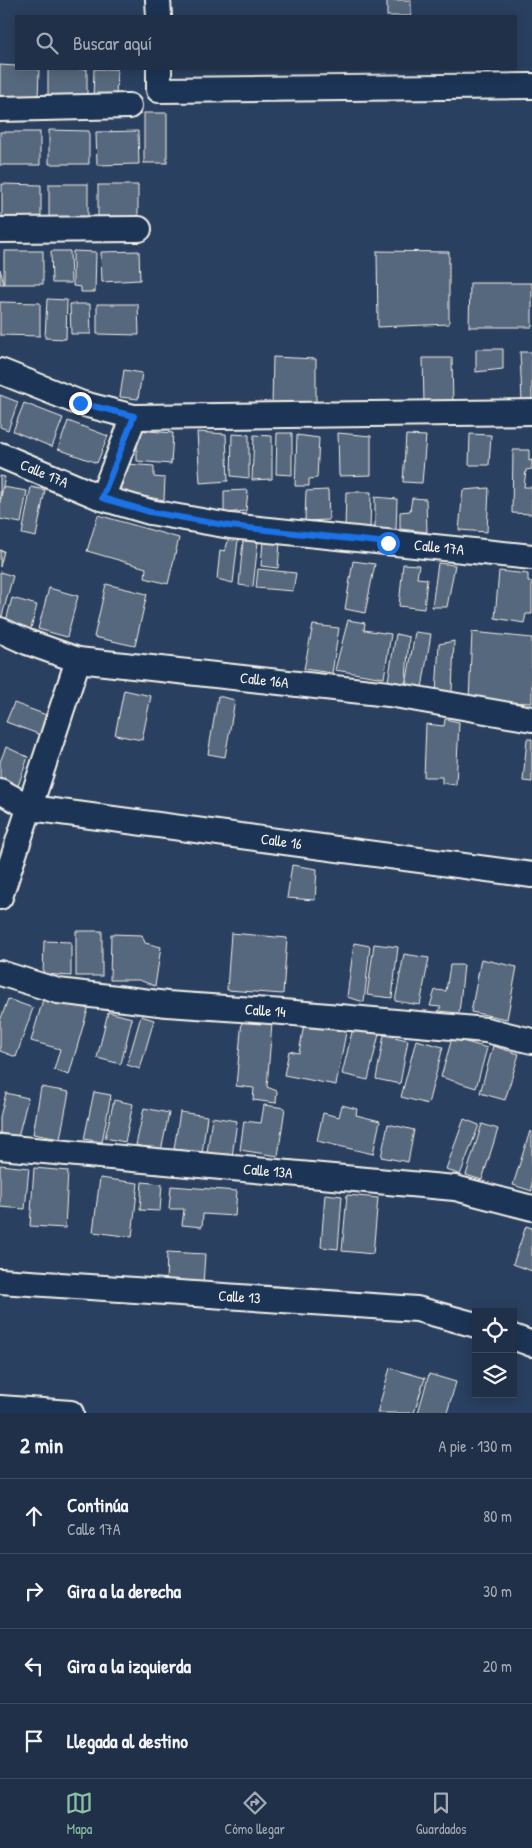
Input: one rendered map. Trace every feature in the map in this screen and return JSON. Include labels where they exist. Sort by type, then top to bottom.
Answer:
[{"type":"street","points":[[158,0],[158,15]]},
{"type":"street","points":[[159,70],[159,90],[532,86]]},
{"type":"street","points":[[0,109],[129,106]]},
{"type":"street","points":[[0,230],[139,229]]},
{"type":"street","points":[[0,371],[80,403],[134,416],[532,412]]},
{"type":"street","points":[[102,498],[134,416]]},
{"type":"street","name":"Calle 17A","points":[[0,456],[102,498],[150,512],[230,526],[532,557]]},
{"type":"street","name":"Calle 16A","points":[[0,630],[27,642],[78,660],[389,694],[532,719]]},
{"type":"street","points":[[0,897],[78,660]]},
{"type":"street","points":[[0,791],[30,808]]},
{"type":"street","name":"Calle 16","points":[[30,808],[532,875]]},
{"type":"street","name":"Calle 14","points":[[0,974],[58,990],[167,1004],[486,1030],[532,1041]]},
{"type":"street","name":"Calle 13A","points":[[0,1147],[455,1188],[532,1208]]},
{"type":"street","name":"Calle 13","points":[[0,1281],[417,1309],[472,1324]]},
{"type":"street","points":[[517,1338],[532,1344]]},
{"type":"street","points":[[0,1408],[70,1413]]},
{"type":"building","points":[[387,0],[411,0],[411,15],[387,15]]},
{"type":"building","points":[[0,65],[15,66],[15,70],[39,70],[38,99],[0,98]]},
{"type":"building","points":[[48,70],[87,70],[87,98],[48,98]]},
{"type":"building","points":[[94,70],[117,70],[116,100],[93,99]]},
{"type":"building","points":[[144,113],[167,113],[167,163],[144,163]]},
{"type":"building","points":[[49,130],[89,131],[89,164],[49,164]]},
{"type":"building","points":[[138,131],[139,164],[97,165],[96,132]]},
{"type":"building","points":[[0,132],[40,132],[40,165],[0,165]]},
{"type":"building","points":[[2,184],[41,185],[41,218],[2,217]]},
{"type":"building","points":[[49,184],[88,184],[88,217],[49,217]]},
{"type":"building","points":[[98,185],[138,185],[138,218],[98,218]]},
{"type":"building","points":[[4,251],[43,251],[43,284],[4,284]]},
{"type":"building","points":[[51,251],[70,251],[71,283],[52,283]]},
{"type":"building","points":[[73,251],[96,252],[95,292],[81,292],[81,287],[73,286]]},
{"type":"building","points":[[139,251],[140,280],[102,282],[101,252]]},
{"type":"building","points":[[377,251],[449,252],[449,324],[378,327]]},
{"type":"building","points":[[0,269],[4,284],[0,284]]},
{"type":"building","points":[[470,283],[532,283],[532,327],[469,327]]},
{"type":"building","points":[[47,299],[67,300],[66,339],[45,338]]},
{"type":"building","points":[[0,302],[40,303],[40,336],[0,335]]},
{"type":"building","points":[[70,304],[90,304],[91,334],[71,334]]},
{"type":"building","points":[[97,304],[138,304],[139,335],[97,334]]},
{"type":"building","points":[[476,349],[503,349],[503,369],[476,372]]},
{"type":"building","points":[[520,352],[532,352],[532,403],[522,403]]},
{"type":"building","points":[[273,357],[316,359],[316,408],[272,405]]},
{"type":"building","points":[[423,358],[452,358],[453,405],[424,404]]},
{"type":"building","points":[[124,370],[142,373],[138,399],[120,397]]},
{"type":"building","points":[[0,395],[18,402],[8,430],[0,427]]},
{"type":"building","points":[[24,403],[63,418],[52,447],[13,431]]},
{"type":"building","points":[[68,421],[108,436],[97,463],[58,449]]},
{"type":"building","points":[[137,430],[173,433],[171,464],[137,461]]},
{"type":"building","points":[[197,432],[226,434],[228,481],[200,483]]},
{"type":"building","points":[[277,433],[292,433],[292,475],[276,474]]},
{"type":"building","points":[[338,433],[371,436],[371,475],[339,476]]},
{"type":"building","points":[[232,434],[249,435],[249,478],[231,476]]},
{"type":"building","points":[[470,434],[491,435],[489,465],[469,465]]},
{"type":"building","points":[[254,435],[272,436],[272,479],[252,480]]},
{"type":"building","points":[[297,435],[319,438],[317,478],[309,479],[309,486],[295,486]]},
{"type":"building","points":[[406,435],[426,436],[422,483],[403,482]]},
{"type":"building","points":[[513,450],[529,450],[529,461],[532,460],[532,469],[526,470],[524,487],[532,487],[532,514],[512,513]]},
{"type":"building","points":[[127,464],[154,466],[154,477],[165,478],[164,500],[121,492]]},
{"type":"building","points":[[0,476],[5,477],[0,499]]},
{"type":"building","points":[[3,487],[27,491],[21,523],[0,519]]},
{"type":"building","points":[[31,487],[45,490],[36,537],[22,534]]},
{"type":"building","points":[[489,488],[487,532],[459,530],[463,490]]},
{"type":"building","points":[[248,490],[246,511],[224,513],[224,491]]},
{"type":"building","points":[[328,490],[329,520],[305,521],[306,491]]},
{"type":"building","points":[[346,492],[371,492],[370,531],[345,530]]},
{"type":"building","points":[[375,497],[397,499],[396,531],[375,530]]},
{"type":"building","points":[[412,498],[426,499],[427,532],[400,529],[400,512],[410,511]]},
{"type":"building","points":[[98,515],[179,538],[168,584],[145,578],[146,568],[87,551]]},
{"type":"building","points":[[229,538],[238,540],[233,583],[217,579],[220,550],[225,551]]},
{"type":"building","points":[[243,540],[258,542],[253,587],[239,585]]},
{"type":"building","points":[[263,541],[280,542],[278,568],[261,566]]},
{"type":"building","points":[[0,550],[4,551],[0,567]]},
{"type":"building","points":[[353,561],[375,564],[365,613],[345,609]]},
{"type":"building","points":[[438,563],[455,565],[447,607],[432,607]]},
{"type":"building","points":[[403,564],[419,565],[417,578],[427,579],[424,609],[399,606]]},
{"type":"building","points":[[258,569],[296,573],[293,591],[256,588]]},
{"type":"building","points":[[499,571],[528,574],[528,582],[532,582],[532,614],[526,614],[524,623],[495,618]]},
{"type":"building","points":[[0,572],[13,576],[2,616],[0,616]]},
{"type":"building","points":[[106,584],[147,594],[135,646],[94,637]]},
{"type":"building","points":[[49,588],[78,596],[67,637],[38,629]]},
{"type":"building","points":[[12,598],[37,605],[30,632],[5,625]]},
{"type":"building","points":[[348,620],[365,623],[364,630],[391,634],[384,678],[335,670]]},
{"type":"building","points":[[313,625],[339,628],[332,673],[304,669]]},
{"type":"building","points":[[415,632],[431,634],[422,688],[406,686]]},
{"type":"building","points":[[472,632],[532,638],[532,703],[469,701]]},
{"type":"building","points":[[396,634],[409,637],[405,693],[386,692]]},
{"type":"building","points":[[454,641],[452,692],[436,693],[439,644]]},
{"type":"building","points":[[124,690],[151,696],[142,740],[115,735]]},
{"type":"building","points":[[218,696],[235,700],[225,757],[208,754]]},
{"type":"building","points":[[14,703],[49,716],[41,735],[6,722]]},
{"type":"building","points":[[445,719],[459,722],[456,785],[442,783],[442,777],[424,777],[426,724],[444,726]]},
{"type":"building","points":[[527,739],[532,739],[532,782],[523,781]]},
{"type":"building","points":[[6,747],[28,757],[17,789],[0,781],[0,762]]},
{"type":"building","points":[[292,865],[317,869],[315,900],[287,898]]},
{"type":"building","points":[[76,931],[102,931],[102,976],[76,976]]},
{"type":"building","points":[[231,933],[287,938],[283,994],[227,990]]},
{"type":"building","points":[[111,934],[142,935],[145,943],[161,947],[155,986],[139,980],[110,980]]},
{"type":"building","points":[[44,941],[71,942],[71,976],[43,974]]},
{"type":"building","points":[[354,943],[370,946],[364,1002],[347,997]]},
{"type":"building","points":[[374,944],[398,947],[392,998],[367,995]]},
{"type":"building","points":[[404,954],[429,958],[420,1005],[395,1001]]},
{"type":"building","points":[[481,959],[517,967],[507,1019],[471,1012]]},
{"type":"building","points":[[450,965],[464,965],[459,1013],[438,1011],[441,1007],[430,1006],[435,990],[446,991]]},
{"type":"building","points":[[44,996],[88,1009],[69,1075],[54,1070],[60,1049],[31,1041]]},
{"type":"building","points":[[8,999],[33,1008],[16,1057],[0,1051],[0,1021]]},
{"type":"building","points":[[108,1012],[132,1018],[121,1064],[97,1058]]},
{"type":"building","points":[[141,1016],[154,1020],[140,1069],[127,1065]]},
{"type":"building","points":[[305,1019],[347,1027],[336,1085],[284,1075],[289,1051],[299,1053]]},
{"type":"building","points":[[242,1020],[272,1023],[267,1087],[277,1091],[276,1103],[253,1100],[254,1088],[236,1086]]},
{"type":"building","points":[[353,1028],[379,1034],[368,1080],[342,1074]]},
{"type":"building","points":[[384,1035],[408,1040],[400,1084],[376,1079]]},
{"type":"building","points":[[452,1038],[487,1048],[476,1088],[441,1077]]},
{"type":"building","points":[[416,1040],[443,1047],[428,1104],[401,1097]]},
{"type":"building","points":[[493,1046],[519,1054],[505,1100],[480,1093]]},
{"type":"building","points":[[41,1087],[69,1092],[60,1139],[33,1134]]},
{"type":"building","points":[[94,1092],[111,1095],[102,1142],[84,1139]]},
{"type":"building","points":[[6,1093],[28,1098],[18,1137],[0,1133],[0,1117]]},
{"type":"building","points":[[114,1100],[133,1104],[125,1142],[105,1138]]},
{"type":"building","points":[[264,1105],[285,1108],[278,1156],[240,1150],[244,1121],[261,1123]]},
{"type":"building","points":[[342,1105],[357,1109],[356,1115],[380,1121],[373,1154],[317,1141],[323,1113],[339,1117]]},
{"type":"building","points":[[144,1108],[169,1113],[161,1151],[136,1145]]},
{"type":"building","points":[[180,1112],[207,1116],[202,1154],[174,1149]]},
{"type":"building","points":[[212,1117],[237,1121],[232,1157],[207,1153]]},
{"type":"building","points":[[464,1119],[479,1125],[460,1175],[446,1169]]},
{"type":"building","points":[[388,1124],[414,1130],[408,1162],[381,1157]]},
{"type":"building","points":[[482,1124],[498,1129],[482,1180],[466,1175]]},
{"type":"building","points":[[530,1131],[532,1132],[532,1191],[513,1185]]},
{"type":"building","points":[[0,1165],[29,1168],[25,1209],[0,1207]]},
{"type":"building","points":[[34,1168],[68,1171],[65,1228],[30,1226]]},
{"type":"building","points":[[100,1178],[138,1183],[132,1237],[93,1232]]},
{"type":"building","points":[[142,1182],[162,1184],[160,1211],[140,1210]]},
{"type":"building","points":[[171,1186],[237,1191],[235,1216],[203,1214],[202,1227],[182,1225],[184,1209],[169,1209]]},
{"type":"building","points":[[325,1194],[342,1196],[338,1249],[321,1247]]},
{"type":"building","points":[[347,1195],[378,1198],[373,1254],[342,1251]]},
{"type":"building","points":[[526,1226],[532,1228],[532,1271],[513,1264]]},
{"type":"building","points":[[167,1252],[205,1254],[203,1285],[166,1282]]},
{"type":"building","points":[[390,1368],[425,1378],[414,1413],[377,1413]]},
{"type":"building","points":[[429,1374],[456,1382],[447,1413],[418,1413]]},
{"type":"route","points":[[80,403],[134,416],[102,498],[150,512],[230,526],[388,543]]}]
